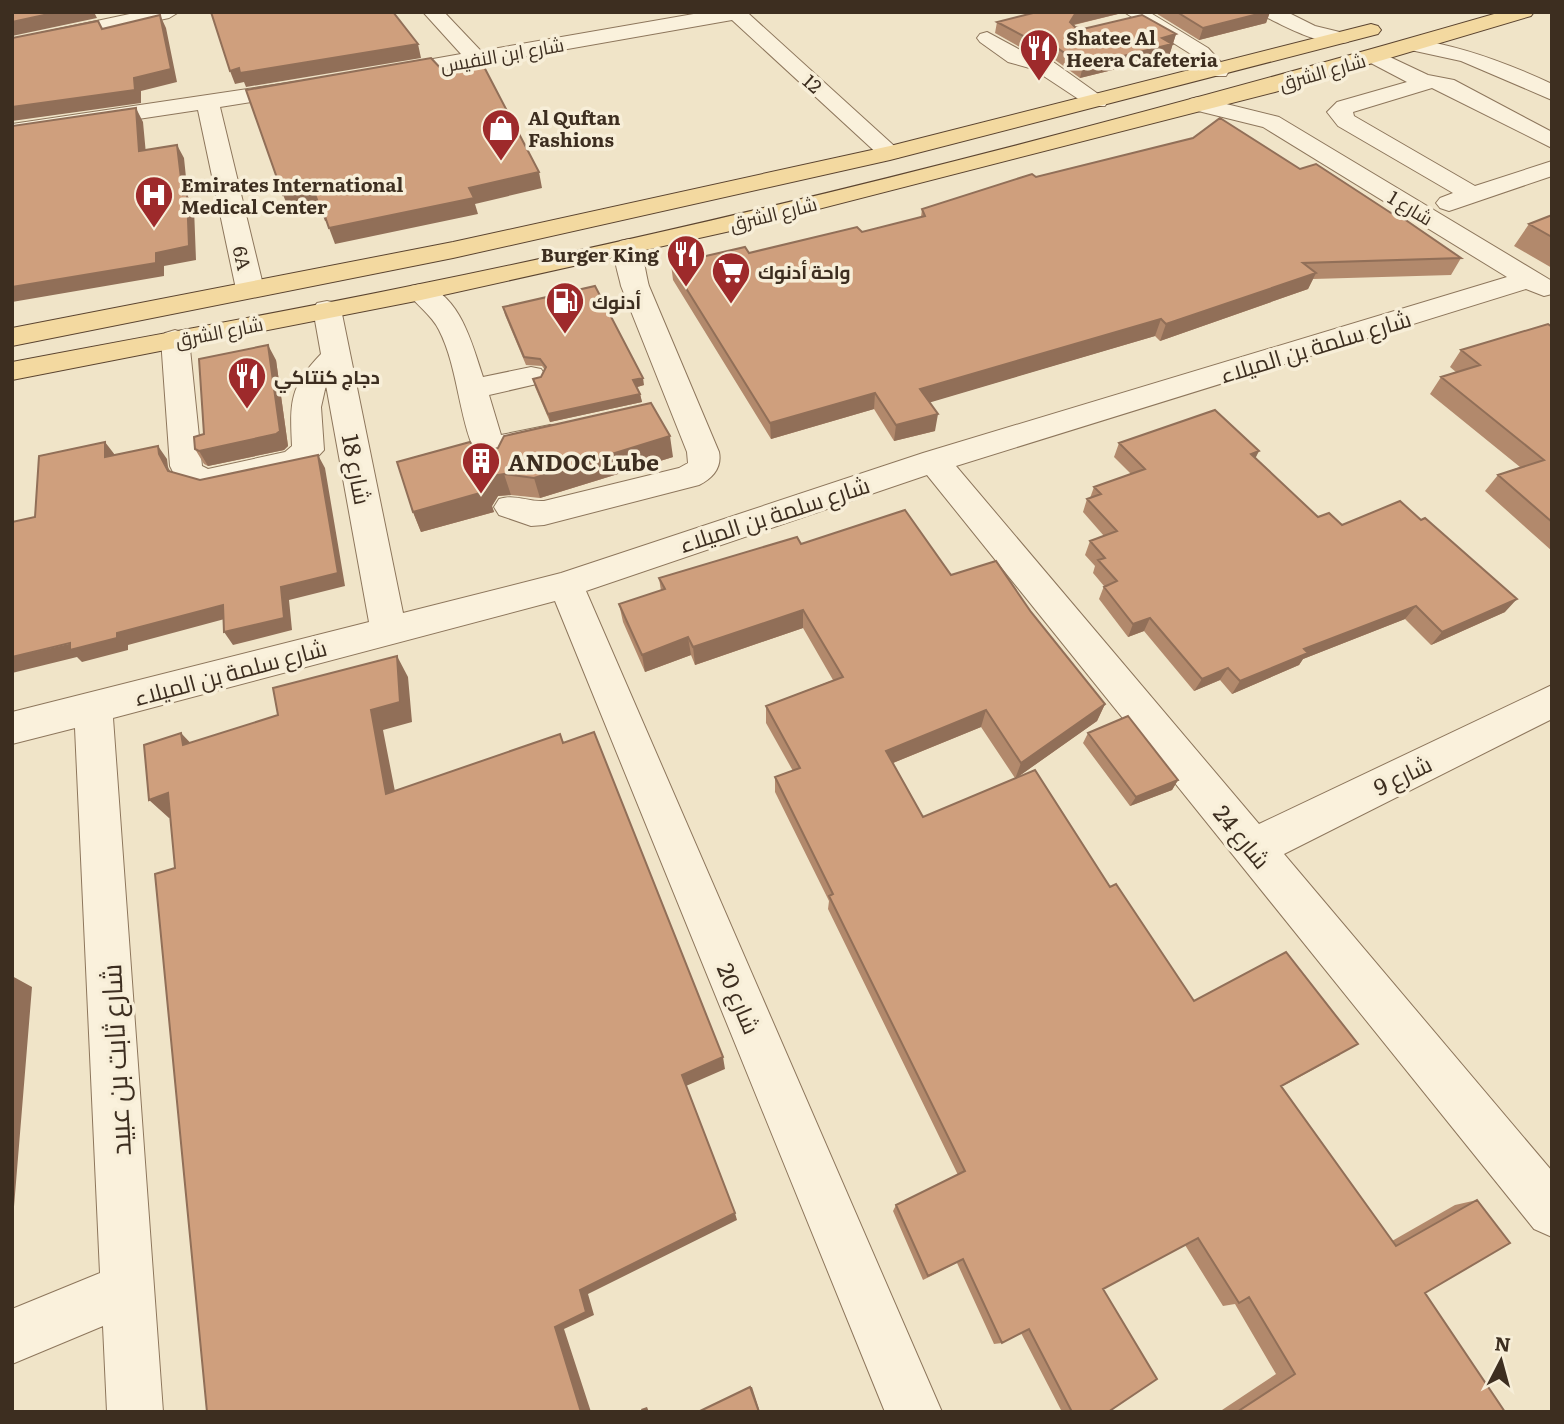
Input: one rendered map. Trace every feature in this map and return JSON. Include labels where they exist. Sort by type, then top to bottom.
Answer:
[{"type":"main road","name":"شارع الشرق","points":[[12,371],[421,292],[629,247],[1267,88],[1524,12]]},
{"type":"main road","name":"شارع الشرق","points":[[12,337],[520,236],[890,153],[1218,71],[1396,22]]},
{"type":"street","points":[[433,12],[477,59]]},
{"type":"street","points":[[1271,12],[1308,30],[1341,38]]},
{"type":"street","points":[[12,45],[161,13]]},
{"type":"street","name":"شارع ابن النفيس","points":[[369,77],[738,13]]},
{"type":"street","name":"12","points":[[738,13],[890,153]]},
{"type":"street","points":[[1131,17],[1164,30],[1201,52],[1218,71]]},
{"type":"street","points":[[1164,30],[1189,24]]},
{"type":"street","points":[[1474,27],[1489,62]]},
{"type":"street","points":[[987,38],[1016,57],[1041,64],[1097,101]]},
{"type":"street","points":[[1413,45],[1460,53],[1489,62],[1552,93]]},
{"type":"street","points":[[1375,56],[1424,82],[1446,85],[1552,141]]},
{"type":"street","points":[[1424,82],[1345,107],[1338,112],[1346,121],[1473,195]]},
{"type":"street","points":[[12,131],[329,83]]},
{"type":"street","points":[[1267,88],[1263,104],[1271,122]]},
{"type":"street","name":"6A","points":[[208,103],[250,289]]},
{"type":"street","name":"شارع 1","points":[[1198,104],[1271,122],[1541,286]]},
{"type":"street","points":[[1420,212],[1552,168]]},
{"type":"street","points":[[511,507],[531,514],[544,513],[638,478],[688,477],[703,466],[705,459],[672,408],[650,350],[631,273],[629,247]]},
{"type":"street","name":"شارع سلمة بن الميلاء","points":[[12,728],[566,585],[661,550],[934,461],[1541,286]]},
{"type":"street","points":[[421,292],[435,303],[454,331],[470,390],[492,453],[572,430]]},
{"type":"street","name":"شارع 18","points":[[327,309],[388,629]]},
{"type":"street","points":[[175,340],[186,466],[189,474],[208,480],[295,461],[305,454],[308,450],[304,398],[306,389],[336,355]]},
{"type":"street","points":[[470,390],[531,376]]},
{"type":"street","name":"شارع 24","points":[[934,461],[1552,1211]]},
{"type":"street","name":"شارع 20","points":[[566,585],[914,1412]]},
{"type":"street","name":"شارع 9","points":[[1253,848],[1552,701]]},
{"type":"street","name":"شارع ثابت بن عبيد","points":[[93,708],[135,1412]]},
{"type":"street","points":[[12,1337],[128,1288]]},
{"type":"building","points":[[12,12],[58,12],[12,22]]},
{"type":"building","points":[[211,12],[393,12],[418,44],[240,73],[239,68],[230,71]]},
{"type":"building","points":[[1037,12],[1080,12],[1075,14],[1070,22],[1083,29],[1142,15],[1176,34],[1162,38],[1172,44],[1083,66],[1053,45],[1027,38],[997,22]]},
{"type":"building","points":[[1177,12],[1266,12],[1203,28]]},
{"type":"building","points":[[160,15],[171,69],[134,78],[135,90],[12,107],[12,38],[98,21],[102,29]]},
{"type":"building","points":[[431,58],[443,71],[482,63],[539,172],[469,188],[474,198],[329,228],[313,189],[283,195],[246,90]]},
{"type":"building","points":[[136,108],[139,151],[177,145],[183,195],[187,194],[189,246],[156,253],[156,263],[12,287],[12,126]]},
{"type":"building","points":[[1220,118],[1300,169],[1316,164],[1391,213],[1394,212],[1461,258],[1303,263],[1316,273],[1166,324],[1161,319],[920,389],[938,414],[896,425],[875,393],[770,423],[671,264],[745,247],[749,253],[857,227],[862,232],[925,216],[922,209],[1032,174],[1036,177],[1193,138]]},
{"type":"building","points":[[1552,215],[1552,237],[1529,224]]},
{"type":"building","name":"أدنوك","points":[[595,286],[643,378],[633,380],[640,394],[548,414],[533,379],[541,377],[546,367],[540,359],[524,357],[503,307]]},
{"type":"building","points":[[1548,324],[1552,327],[1552,522],[1498,475],[1544,460],[1441,377],[1480,365],[1461,350]]},
{"type":"building","name":"دجاج كنتاكي","points":[[268,345],[280,431],[199,451],[195,449],[194,437],[204,434],[199,359]]},
{"type":"building","points":[[651,403],[670,436],[534,478],[504,474],[492,476],[485,485],[487,491],[413,512],[397,462],[470,442],[474,448],[487,451],[498,448],[504,436]]},
{"type":"building","points":[[1215,410],[1259,451],[1251,454],[1318,517],[1329,513],[1342,525],[1400,501],[1421,520],[1425,518],[1517,599],[1442,632],[1416,606],[1304,649],[1308,653],[1240,681],[1228,668],[1202,679],[1150,618],[1133,624],[1104,587],[1117,581],[1098,560],[1105,558],[1090,541],[1117,531],[1087,499],[1101,494],[1094,487],[1145,469],[1119,443]]},
{"type":"building","points":[[105,442],[105,457],[158,446],[168,471],[200,480],[318,455],[338,573],[281,587],[284,618],[224,632],[223,605],[117,633],[117,638],[70,650],[70,643],[12,657],[12,522],[35,517],[39,456]]},
{"type":"building","points":[[905,510],[951,575],[996,561],[1031,612],[1105,704],[1021,763],[986,710],[886,751],[923,817],[1035,770],[1110,887],[1116,884],[1194,1001],[1286,952],[1358,1044],[1281,1086],[1396,1246],[1477,1200],[1510,1243],[1425,1293],[1505,1412],[1237,1412],[1295,1374],[1249,1297],[1239,1303],[1198,1238],[1103,1289],[1157,1379],[1108,1412],[1072,1412],[1029,1329],[1002,1343],[963,1259],[928,1276],[896,1205],[965,1171],[829,896],[833,894],[775,777],[800,768],[766,706],[843,677],[803,610],[693,647],[688,637],[642,655],[619,604],[665,589],[659,578],[797,537],[801,544]]},
{"type":"building","points":[[397,656],[400,702],[371,710],[386,794],[560,734],[563,743],[594,732],[723,1057],[682,1075],[735,1213],[580,1290],[586,1312],[555,1327],[581,1412],[207,1412],[155,874],[175,868],[168,793],[149,800],[144,745],[181,733],[183,745],[278,715],[273,688]]},
{"type":"building","points":[[1128,716],[1178,780],[1136,797],[1088,733]]},
{"type":"building","points":[[750,1387],[759,1412],[698,1412]]},
{"type":"place","name":"Shatee Al Heera Cafeteria","points":[[1039,82]]},
{"type":"place","name":"Al Quftan Fashions","points":[[501,162]]},
{"type":"place","name":"Emirates International Medical Center","points":[[154,229]]},
{"type":"place","name":"Burger King","points":[[686,288]]},
{"type":"place","name":"واحة أدنوك","points":[[731,305]]},
{"type":"place","name":"أدنوك","points":[[565,335]]},
{"type":"place","name":"دجاج كنتاكي","points":[[247,410]]},
{"type":"place","name":"ANDOC Lube","points":[[481,495]]}]
